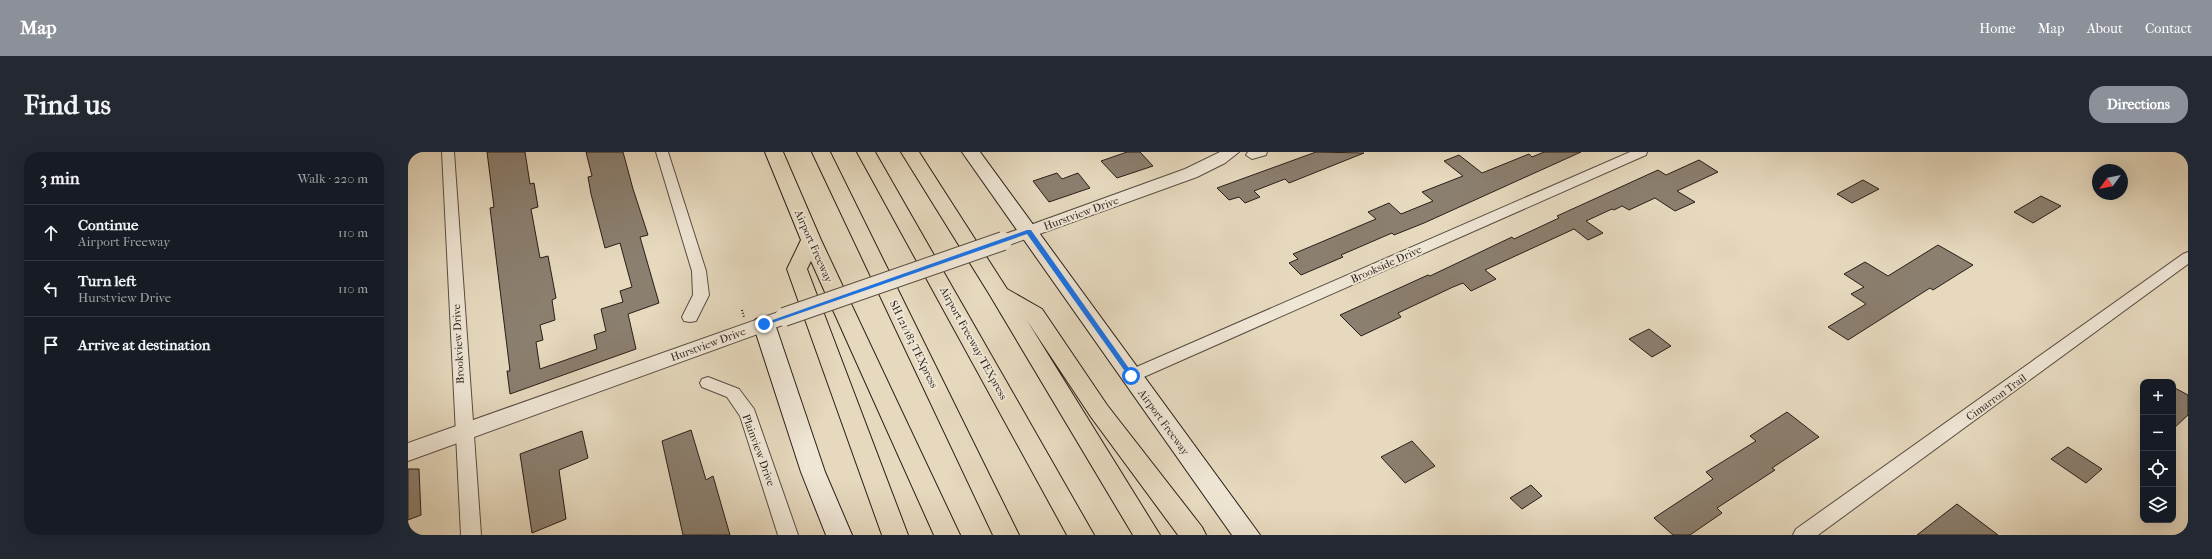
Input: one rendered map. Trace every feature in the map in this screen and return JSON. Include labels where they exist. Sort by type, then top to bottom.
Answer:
[{"type":"highway","name":"Airport Freeway","points":[[774,152],[811,240],[947,535]]},
{"type":"highway","name":"SH 121/183 TEXpress","points":[[821,152],[1006,535]]},
{"type":"highway","name":"Airport Freeway TEXpress","points":[[866,152],[1082,535]]},
{"type":"highway","points":[[910,152],[998,291],[1147,535]]},
{"type":"highway","points":[[811,240],[796,269],[895,535]]},
{"type":"highway","points":[[998,291],[1034,314],[1099,411],[1193,535]]},
{"type":"main road","name":"Airport Freeway","points":[[971,152],[1247,535]]},
{"type":"main road","points":[[774,320],[813,472],[839,535]]},
{"type":"street","name":"Brookview Drive","points":[[448,152],[463,432],[471,535]]},
{"type":"street","points":[[662,152],[699,271],[701,295],[690,317]]},
{"type":"street","name":"Hurstview Drive","points":[[408,452],[774,320],[1029,232],[1190,173],[1219,160],[1231,152]]},
{"type":"street","name":"Brookside Drive","points":[[1131,376],[1641,152]]},
{"type":"street","name":"Cimarron Trail","points":[[1803,535],[2188,257]]},
{"type":"street","name":"Plainview Drive","points":[[708,383],[733,393],[748,414],[788,535]]},
{"type":"building","points":[[487,152],[525,152],[530,184],[534,183],[538,207],[531,209],[540,258],[548,256],[556,298],[552,300],[555,320],[540,325],[543,340],[536,342],[540,369],[597,349],[594,335],[606,331],[601,309],[623,302],[620,291],[632,287],[620,243],[605,248],[591,194],[588,177],[592,176],[586,152],[623,152],[648,235],[640,237],[659,303],[628,314],[636,349],[510,394],[507,371],[510,371],[490,208],[494,207]]},
{"type":"building","points":[[1127,152],[1140,152],[1153,166],[1117,178],[1101,161]]},
{"type":"building","points":[[1316,152],[1364,153],[1289,183],[1285,179],[1254,191],[1260,197],[1245,203],[1239,197],[1229,200],[1217,188]]},
{"type":"building","points":[[1544,152],[1581,152],[1424,223],[1394,235],[1392,233],[1341,255],[1343,257],[1301,275],[1289,263],[1298,259],[1293,254],[1376,219],[1368,212],[1389,203],[1401,214],[1433,201],[1422,192],[1463,176],[1444,161],[1459,155],[1482,173],[1529,154],[1532,157]]},
{"type":"building","points":[[1699,160],[1718,172],[1677,191],[1695,202],[1675,211],[1655,198],[1629,210],[1622,206],[1614,210],[1612,209],[1586,221],[1603,233],[1588,240],[1574,229],[1485,270],[1496,279],[1471,291],[1463,283],[1453,287],[1398,313],[1401,317],[1361,336],[1340,315],[1428,275],[1430,276],[1512,237],[1514,239],[1559,218],[1557,216],[1658,170],[1666,175]]},
{"type":"building","points":[[1057,173],[1062,179],[1078,173],[1090,188],[1049,202],[1033,181]]},
{"type":"building","points":[[1863,180],[1879,189],[1852,203],[1837,194]]},
{"type":"building","points":[[2041,196],[2061,206],[2033,223],[2014,212]]},
{"type":"building","points":[[1938,245],[1973,265],[1933,290],[1930,288],[1848,340],[1828,327],[1866,304],[1851,294],[1864,287],[1844,274],[1865,262],[1888,276]]},
{"type":"building","points":[[1649,329],[1671,346],[1652,357],[1629,339]]},
{"type":"building","points":[[2176,389],[2188,395],[2188,415],[2176,426]]},
{"type":"building","points":[[1787,412],[1819,437],[1772,468],[1775,470],[1717,508],[1722,513],[1690,535],[1673,535],[1654,518],[1713,479],[1706,472],[1756,441],[1750,436]]},
{"type":"building","points":[[691,430],[706,480],[713,476],[730,535],[683,535],[662,441]]},
{"type":"building","points":[[582,431],[588,458],[559,470],[566,519],[532,533],[520,454]]},
{"type":"building","points":[[1412,441],[1435,466],[1405,483],[1381,457]]},
{"type":"building","points":[[2068,447],[2102,469],[2086,483],[2051,459]]},
{"type":"building","points":[[408,469],[419,469],[421,515],[408,520]]},
{"type":"building","points":[[1531,485],[1542,496],[1522,509],[1510,498]]},
{"type":"building","points":[[1957,504],[1998,535],[1917,535]]},
{"type":"route","points":[[764,324],[1029,232],[1131,376]]}]
